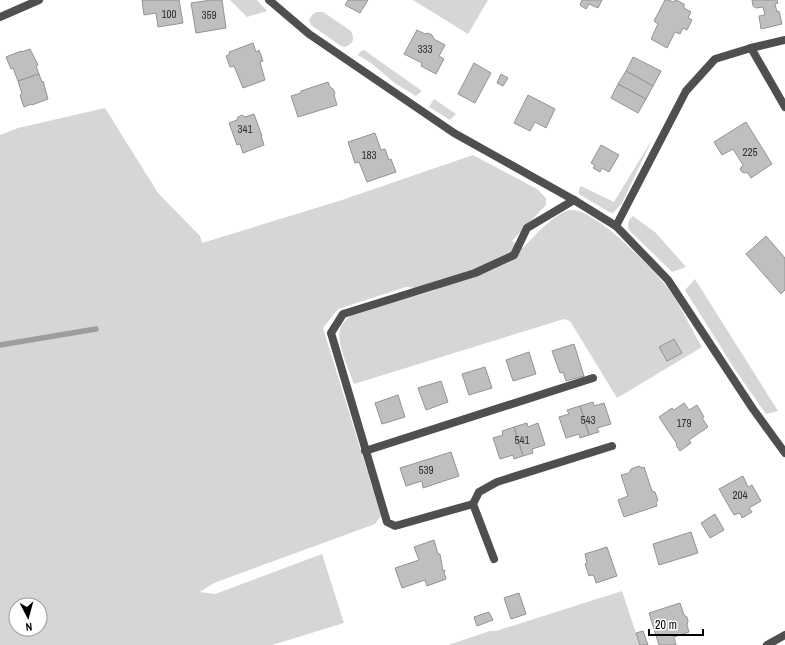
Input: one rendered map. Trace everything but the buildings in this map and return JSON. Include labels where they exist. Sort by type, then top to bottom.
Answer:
[{"type":"street","points":[[0,17],[39,0]]},
{"type":"street","points":[[269,0],[309,34],[454,133],[574,200],[616,226],[668,280],[753,409],[785,453]]},
{"type":"street","points":[[616,226],[686,91],[715,59],[785,40]]},
{"type":"street","points":[[751,48],[785,107]]},
{"type":"street","points":[[473,504],[395,526],[387,522],[331,333],[343,314],[475,273],[514,255],[527,228],[574,200]]},
{"type":"street","points":[[365,451],[592,378]]},
{"type":"street","points":[[494,559],[473,504],[479,492],[497,482],[612,446]]},
{"type":"street","points":[[767,645],[785,635]]},
{"type":"shaded area","points":[[230,0],[257,0],[267,11],[247,17]]},
{"type":"shaded area","points":[[413,0],[488,0],[468,34]]},
{"type":"shaded area","points":[[323,12],[351,31],[353,39],[351,43],[345,47],[341,46],[311,25],[309,20],[313,14]]},
{"type":"shaded area","points":[[364,50],[422,91],[416,96],[396,84],[371,63],[358,55]]},
{"type":"shaded area","points":[[434,99],[456,114],[450,120],[429,107]]},
{"type":"shaded area","points":[[105,108],[158,193],[200,236],[202,243],[342,200],[473,155],[537,189],[546,198],[546,205],[512,241],[523,248],[551,220],[570,210],[581,212],[594,219],[609,229],[652,269],[679,304],[702,347],[617,398],[570,321],[564,319],[354,384],[341,349],[339,335],[340,329],[345,321],[352,314],[436,290],[406,287],[338,309],[323,328],[381,516],[375,524],[214,583],[200,592],[215,594],[322,554],[344,623],[272,645],[0,645],[0,135],[18,128]]},
{"type":"shaded area","points":[[653,138],[622,203],[613,213],[579,194],[579,189],[581,186],[614,202]]},
{"type":"shaded area","points":[[633,216],[656,233],[686,267],[672,272],[629,230],[628,222]]},
{"type":"shaded area","points":[[695,279],[778,411],[766,414],[734,368],[685,290]]},
{"type":"shaded area","points":[[622,591],[640,645],[448,645],[490,631],[496,631]]},
{"type":"waterway","points":[[0,345],[96,329]]}]
